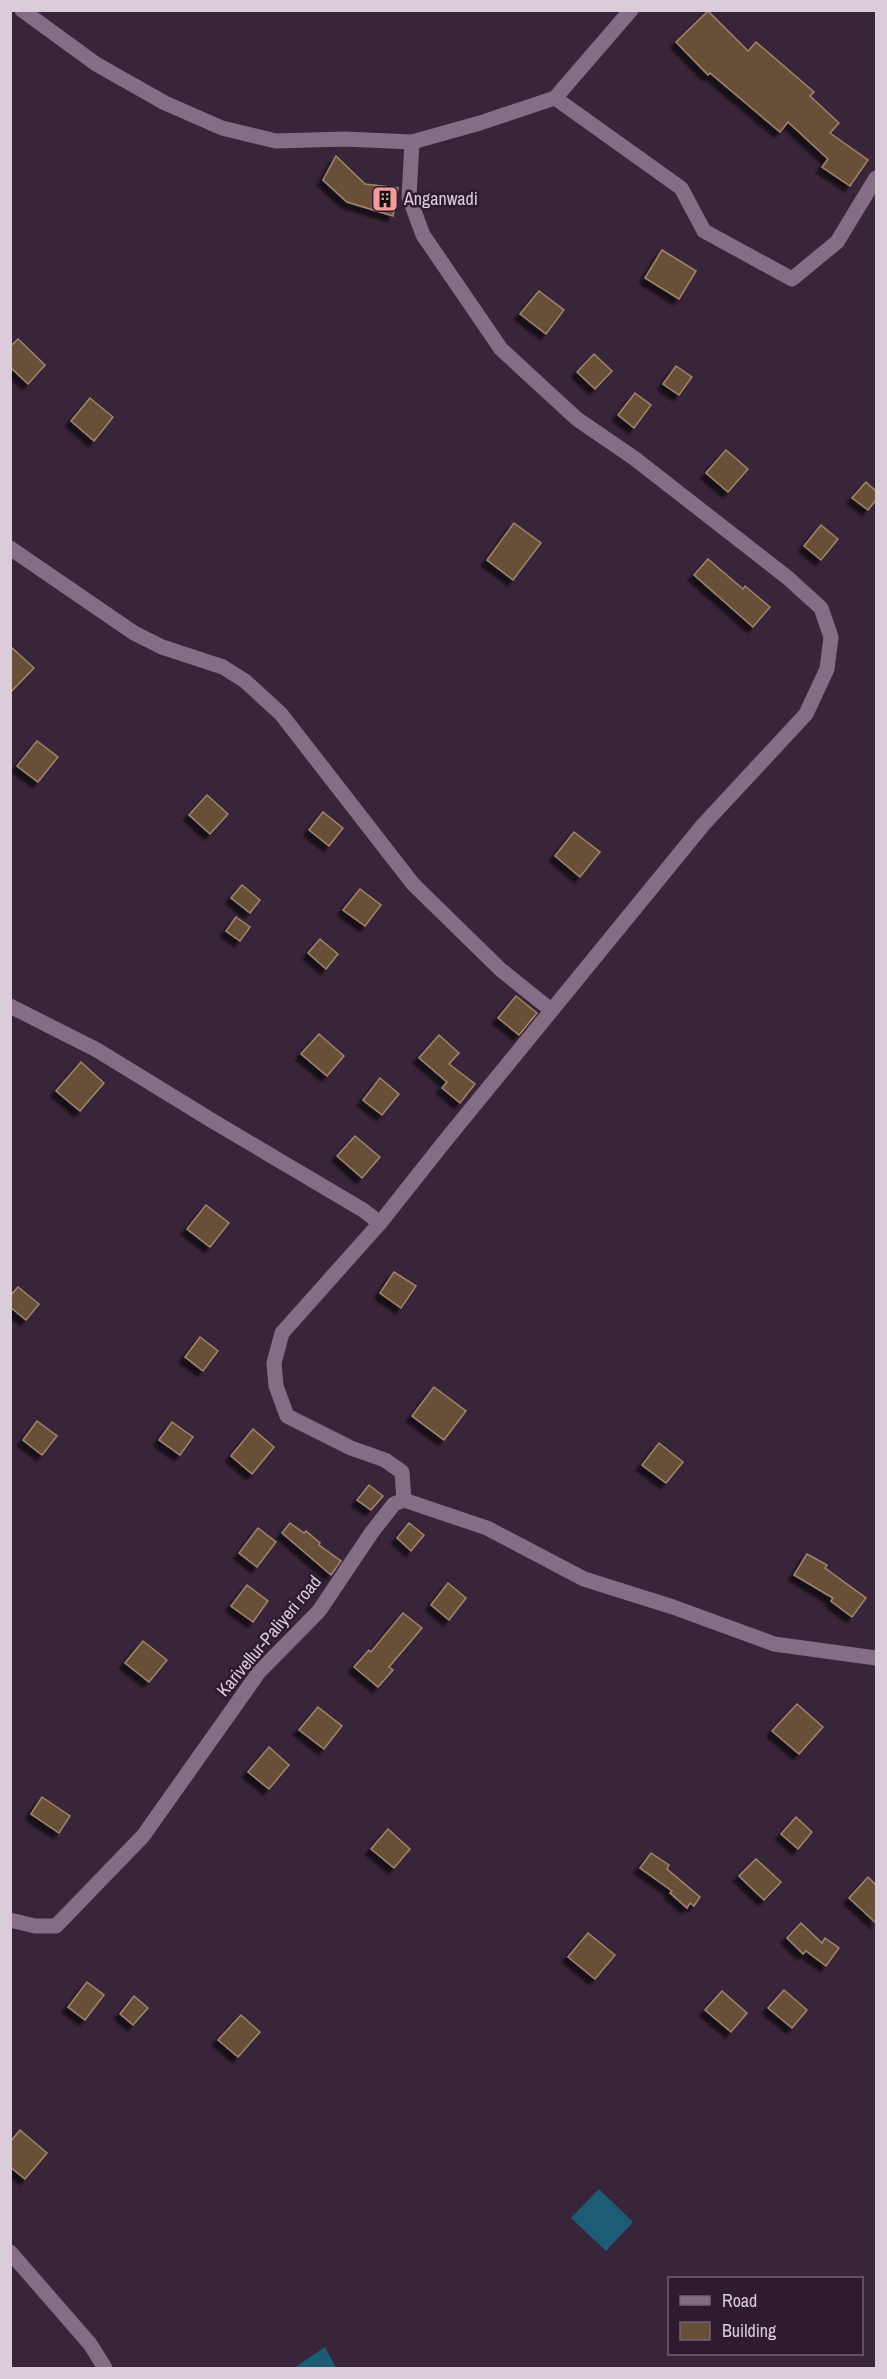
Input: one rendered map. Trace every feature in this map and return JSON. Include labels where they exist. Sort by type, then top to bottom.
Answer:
[{"type":"street","points":[[22,10],[96,64],[165,103],[222,128],[276,141],[345,139],[412,142],[480,123],[555,98],[631,10]]},
{"type":"street","points":[[555,98],[681,188],[704,231],[792,279],[837,242],[876,178]]},
{"type":"street","points":[[412,142],[409,197],[423,235],[501,348],[577,419],[634,459],[788,578],[821,608],[831,637],[827,669],[806,714],[703,825],[551,1010],[381,1223],[282,1333],[274,1363],[276,1386],[287,1416],[351,1448],[385,1460],[402,1472],[404,1500],[487,1528],[584,1579],[673,1607],[774,1644],[876,1658]]},
{"type":"street","points":[[10,548],[134,633],[162,647],[223,667],[245,681],[280,714],[413,884],[501,970],[551,1010]]},
{"type":"street","points":[[10,1006],[97,1050],[381,1223]]},
{"type":"street","name":"Karivellur-Paliyeri road","points":[[10,1920],[34,1926],[56,1926],[143,1836],[259,1672],[320,1611],[372,1532],[394,1504],[404,1500]]},
{"type":"street","points":[[10,2252],[90,2344],[105,2368]]},
{"type":"water","points":[[599,2189],[633,2222],[606,2251],[571,2218]]},
{"type":"water","points":[[325,2347],[336,2368],[294,2368]]},
{"type":"building","points":[[708,11],[748,51],[756,42],[814,92],[810,96],[839,123],[830,133],[868,160],[850,186],[822,167],[828,159],[788,122],[780,132],[710,73],[708,75],[676,42]]},
{"type":"building","points":[[336,156],[365,184],[398,188],[393,216],[347,202],[323,180]]},
{"type":"building","points":[[662,250],[696,271],[679,299],[645,278]]},
{"type":"building","points":[[539,291],[564,310],[546,334],[520,314]]},
{"type":"building","points":[[18,339],[45,365],[28,384],[10,367],[10,347]]},
{"type":"building","points":[[594,354],[612,371],[595,389],[577,372]]},
{"type":"building","points":[[676,366],[692,377],[679,395],[663,384]]},
{"type":"building","points":[[635,393],[651,405],[634,428],[618,415]]},
{"type":"building","points":[[90,398],[113,417],[94,441],[71,421]]},
{"type":"building","points":[[726,450],[748,469],[728,492],[706,473]]},
{"type":"building","points":[[866,482],[876,491],[876,500],[868,510],[852,498]]},
{"type":"building","points":[[514,523],[541,543],[513,580],[487,560]]},
{"type":"building","points":[[821,525],[838,539],[821,560],[804,546]]},
{"type":"building","points":[[708,559],[743,589],[745,586],[770,607],[753,627],[694,575]]},
{"type":"building","points":[[10,646],[34,668],[10,693]]},
{"type":"building","points":[[37,741],[58,757],[38,782],[17,766]]},
{"type":"building","points":[[207,795],[228,814],[210,834],[189,815]]},
{"type":"building","points":[[323,812],[343,828],[329,846],[309,830]]},
{"type":"building","points":[[574,832],[600,852],[580,877],[555,856]]},
{"type":"building","points":[[242,885],[260,900],[250,913],[231,898]]},
{"type":"building","points":[[360,889],[381,905],[365,926],[343,910]]},
{"type":"building","points":[[236,917],[250,927],[240,941],[226,931]]},
{"type":"building","points":[[320,939],[338,954],[326,969],[308,953]]},
{"type":"building","points":[[516,996],[537,1013],[519,1035],[498,1018]]},
{"type":"building","points":[[319,1034],[344,1056],[327,1076],[301,1054]]},
{"type":"building","points":[[439,1035],[459,1053],[449,1064],[475,1084],[460,1103],[442,1088],[447,1082],[419,1058]]},
{"type":"building","points":[[81,1062],[104,1083],[80,1111],[56,1091]]},
{"type":"building","points":[[380,1078],[399,1094],[382,1115],[363,1100]]},
{"type":"building","points":[[355,1136],[380,1157],[362,1178],[337,1156]]},
{"type":"building","points":[[206,1205],[229,1223],[210,1247],[187,1229]]},
{"type":"building","points":[[394,1272],[416,1286],[401,1308],[380,1293]]},
{"type":"building","points":[[18,1287],[39,1304],[26,1320],[10,1307],[10,1296]]},
{"type":"building","points":[[200,1337],[218,1351],[203,1371],[185,1357]]},
{"type":"building","points":[[434,1387],[466,1411],[444,1440],[412,1416]]},
{"type":"building","points":[[37,1421],[57,1436],[42,1455],[23,1440]]},
{"type":"building","points":[[172,1422],[193,1437],[180,1455],[159,1440]]},
{"type":"building","points":[[253,1429],[274,1447],[252,1474],[231,1456]]},
{"type":"building","points":[[659,1443],[683,1462],[666,1483],[642,1465]]},
{"type":"building","points":[[369,1485],[383,1496],[371,1510],[357,1500]]},
{"type":"building","points":[[290,1523],[304,1533],[306,1531],[320,1543],[319,1545],[341,1561],[331,1575],[282,1533]]},
{"type":"building","points":[[409,1523],[424,1535],[411,1551],[397,1538]]},
{"type":"building","points":[[258,1528],[276,1542],[257,1567],[239,1553]]},
{"type":"building","points":[[807,1554],[827,1565],[825,1568],[866,1598],[852,1617],[831,1601],[833,1598],[794,1575]]},
{"type":"building","points":[[448,1583],[466,1598],[449,1620],[431,1605]]},
{"type":"building","points":[[247,1585],[268,1601],[253,1622],[231,1606]]},
{"type":"building","points":[[403,1613],[422,1628],[389,1667],[393,1670],[378,1687],[354,1667],[369,1650],[371,1652]]},
{"type":"building","points":[[143,1641],[167,1660],[149,1682],[125,1663]]},
{"type":"building","points":[[797,1704],[823,1727],[799,1754],[772,1731]]},
{"type":"building","points":[[318,1707],[342,1726],[324,1749],[299,1730]]},
{"type":"building","points":[[269,1747],[289,1765],[269,1789],[248,1772]]},
{"type":"building","points":[[42,1797],[70,1816],[59,1833],[31,1814]]},
{"type":"building","points":[[796,1817],[812,1832],[798,1849],[781,1834]]},
{"type":"building","points":[[388,1829],[410,1849],[394,1868],[371,1849]]},
{"type":"building","points":[[651,1853],[669,1865],[667,1869],[700,1897],[694,1906],[690,1903],[687,1908],[670,1893],[672,1891],[640,1868]]},
{"type":"building","points":[[756,1859],[781,1882],[764,1900],[739,1876]]},
{"type":"building","points":[[868,1877],[876,1885],[876,1923],[849,1898]]},
{"type":"building","points":[[801,1923],[822,1943],[825,1938],[839,1948],[826,1966],[806,1951],[803,1954],[787,1938]]},
{"type":"building","points":[[588,1933],[615,1955],[595,1979],[568,1957]]},
{"type":"building","points":[[87,1982],[104,1995],[85,2020],[68,2007]]},
{"type":"building","points":[[784,1990],[807,2010],[792,2028],[768,2008]]},
{"type":"building","points":[[722,1991],[747,2013],[731,2032],[705,2010]]},
{"type":"building","points":[[134,1996],[148,2008],[133,2025],[120,2014]]},
{"type":"building","points":[[241,2015],[260,2032],[238,2057],[218,2040]]},
{"type":"building","points":[[20,2130],[47,2153],[25,2179],[10,2167],[10,2142]]},
{"type":"place","name":"Anganwadi","points":[[385,199]]}]
